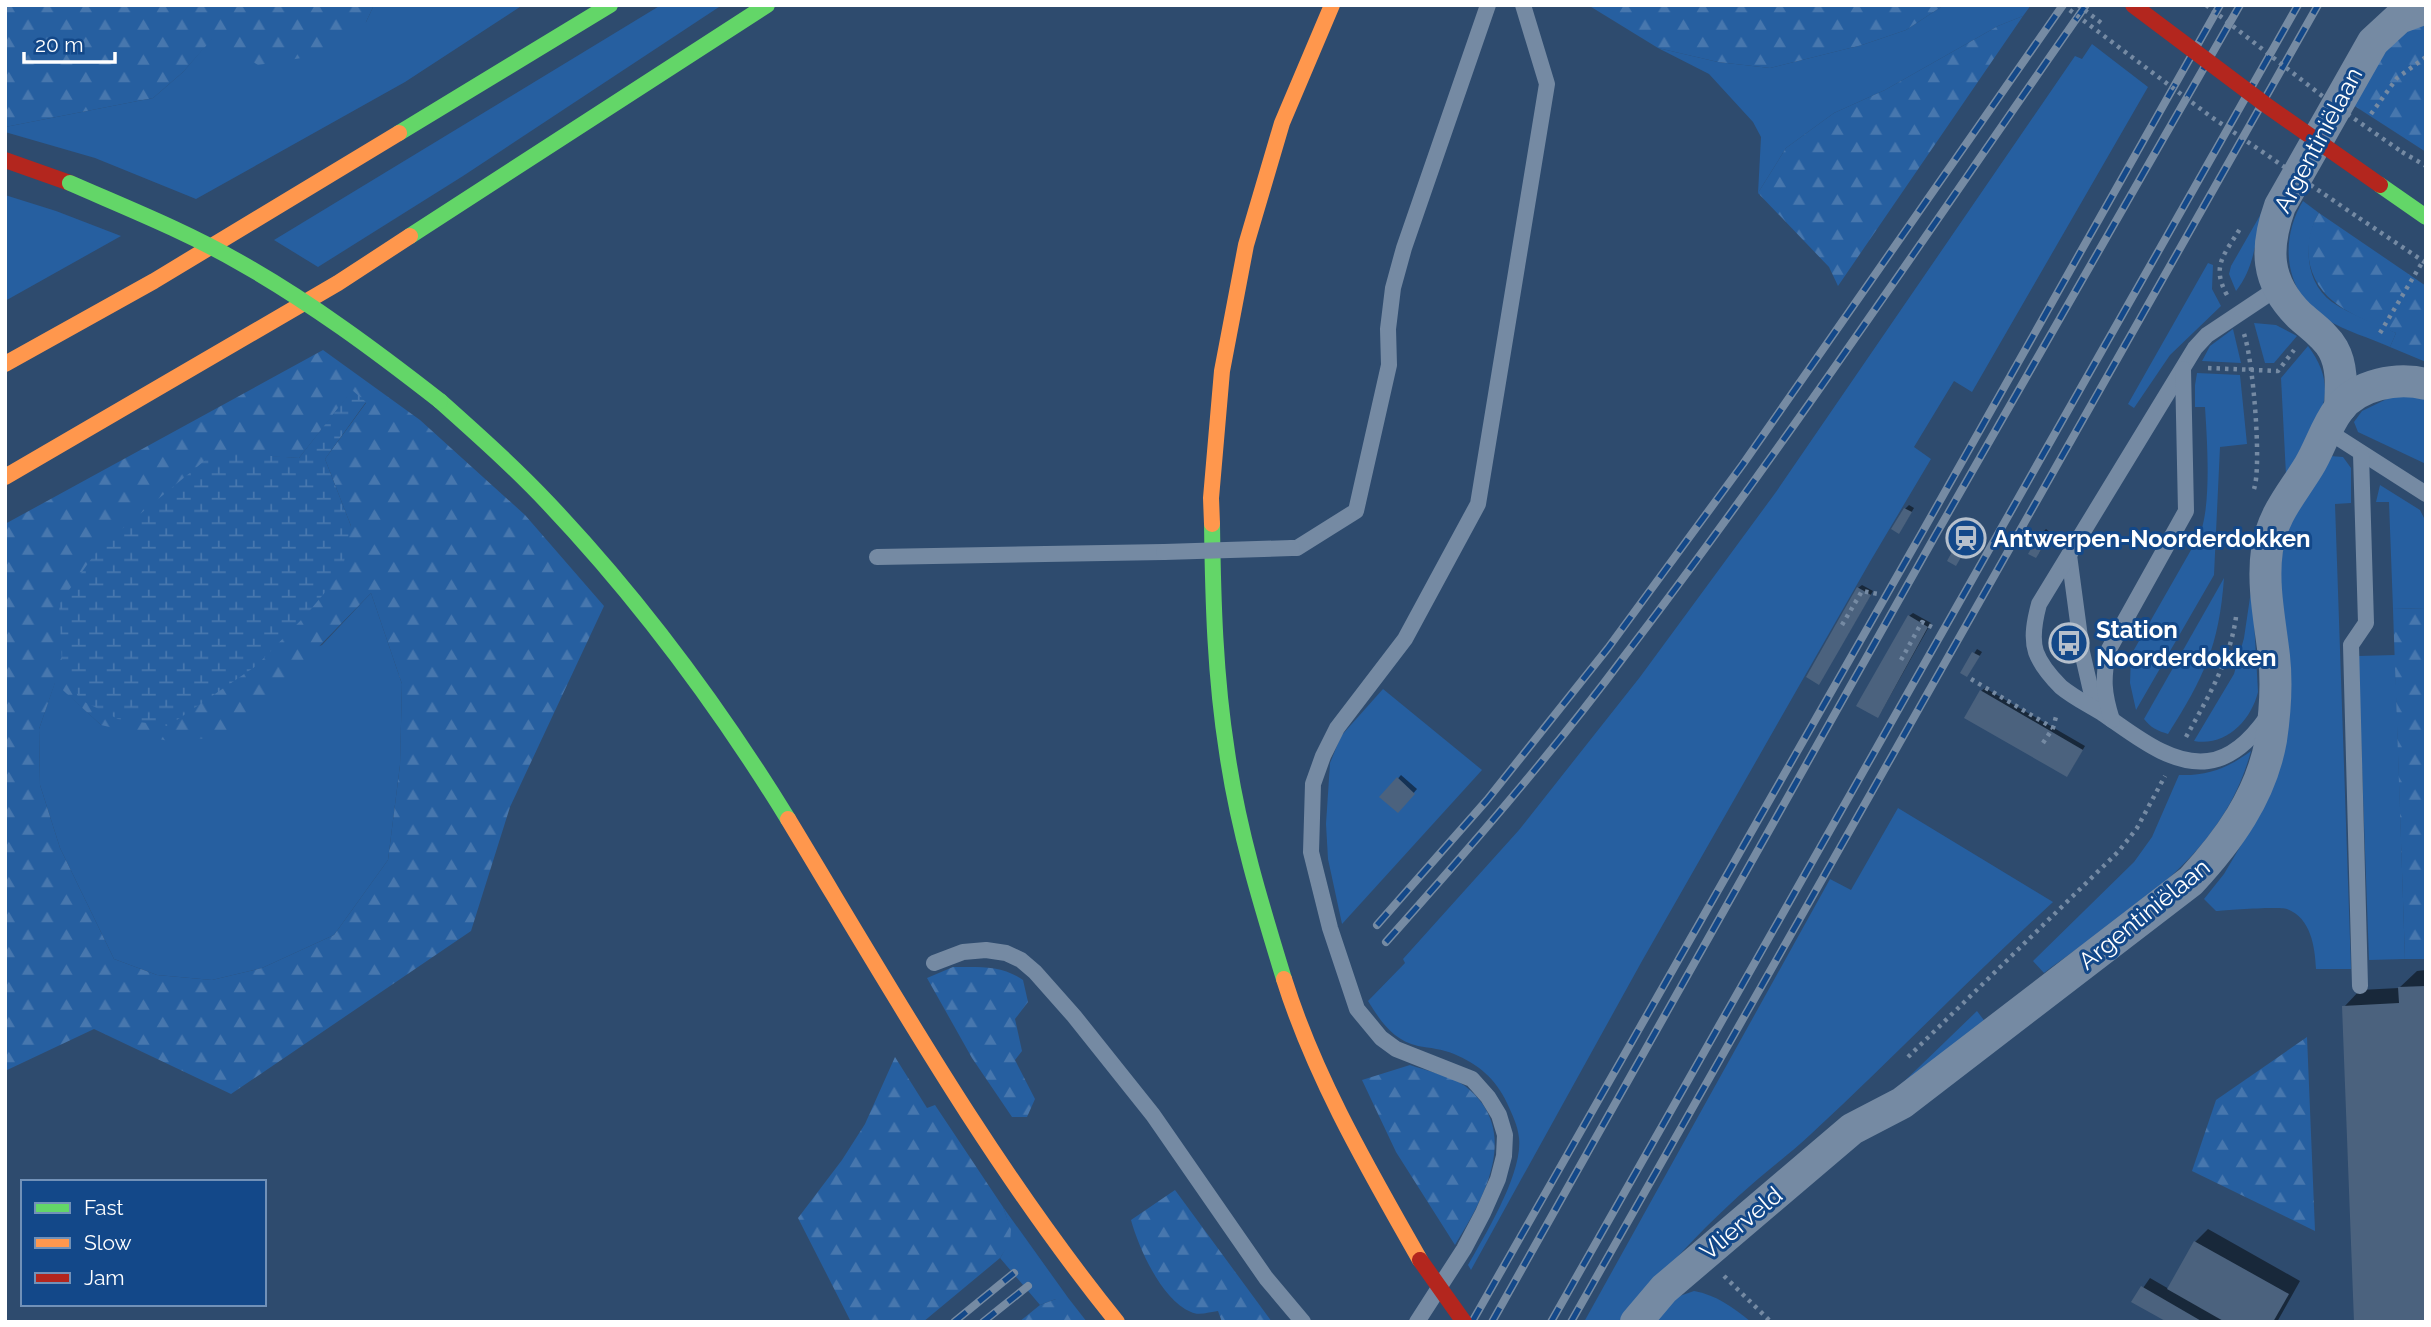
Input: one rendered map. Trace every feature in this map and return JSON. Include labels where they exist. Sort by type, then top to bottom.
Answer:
[{"type":"main road","points":[[5,364],[154,281],[610,5]]},
{"type":"main road","points":[[5,477],[338,283],[767,5]]},
{"type":"main road","points":[[1332,5],[1284,118],[1242,257],[1216,415],[1211,480],[1213,642],[1234,797],[1270,937],[1292,1002],[1355,1145],[1420,1260],[1464,1322]]},
{"type":"main road","points":[[2133,5],[2266,105],[2426,217]]},
{"type":"main road","points":[[5,160],[70,183],[142,214],[238,262],[341,327],[440,401],[495,450],[550,505],[638,607],[730,730],[851,924],[909,1023],[1011,1178],[1087,1286],[1116,1322]]},
{"type":"street","name":"Argentiniëlaan","points":[[1852,1129],[1902,1103],[2191,881],[2213,857],[2241,818],[2260,780],[2270,742],[2274,707],[2274,659],[2267,600],[2267,550],[2281,505],[2310,464],[2333,419],[2340,368],[2334,350],[2325,337],[2297,312],[2278,287],[2269,250],[2271,231],[2280,206],[2373,42],[2399,18],[2426,8]]},
{"type":"street","points":[[2333,419],[2356,393],[2399,381],[2426,384]]},
{"type":"street","name":"Vlierveld","points":[[1636,1322],[1664,1289],[1852,1129]]},
{"type":"lane","points":[[877,557],[1297,548],[1356,511],[1389,365],[1388,329],[1393,288],[1404,247],[1488,5]]},
{"type":"lane","points":[[1417,1322],[1464,1249],[1499,1179],[1504,1156],[1504,1135],[1499,1115],[1472,1079],[1396,1049],[1381,1038],[1357,1009],[1340,963],[1313,863],[1313,784],[1337,728],[1405,639],[1478,504],[1547,84],[1523,5]]},
{"type":"lane","points":[[2274,707],[2258,731],[2227,755],[2208,761],[2176,757],[2158,749],[2062,688],[2046,671],[2035,650],[2034,625],[2039,604],[2195,348],[2207,335],[2278,287]]},
{"type":"lane","points":[[2112,720],[2103,694],[2108,651],[2186,511],[2183,366]]},
{"type":"lane","points":[[2333,419],[2361,454],[2426,494]]},
{"type":"lane","points":[[2360,986],[2351,645],[2366,623],[2361,454]]},
{"type":"lane","points":[[2069,555],[2082,652],[2091,691],[2112,720]]},
{"type":"lane","points":[[934,963],[963,952],[986,950],[1006,953],[1021,960],[1035,972],[1153,1115],[1266,1278],[1303,1322]]},
{"type":"path","points":[[2063,5],[2210,116],[2424,262],[2381,332]]},
{"type":"path","points":[[2206,5],[2326,99],[2426,166]]},
{"type":"path","points":[[2183,366],[2273,371]]},
{"type":"path","points":[[1842,625],[1862,591],[1878,594]]},
{"type":"path","points":[[1906,1058],[2119,851],[2137,828],[2222,670],[2234,634],[2237,612]]},
{"type":"path","points":[[1901,660],[1922,622],[1936,629]]},
{"type":"path","points":[[1971,679],[2053,728]]},
{"type":"path","points":[[2043,743],[2053,728],[2062,688]]},
{"type":"path","points":[[1703,1255],[1771,1322]]},
{"type":"green space","points":[[5,5],[374,5],[366,22],[320,55],[258,65],[213,38],[183,72],[153,98],[5,127]]},
{"type":"green space","points":[[374,5],[523,5],[405,82],[196,199],[95,158],[5,132],[5,127],[153,98],[183,72],[213,37],[366,22]]},
{"type":"green space","points":[[661,5],[722,5],[463,176],[318,267],[274,240]]},
{"type":"green space","points":[[1588,5],[1944,5],[1906,30],[1862,45],[1770,68],[1718,62],[1658,48]]},
{"type":"green space","points":[[1944,5],[2031,5],[2023,16],[1998,26],[1885,90],[1834,113],[1786,148],[1758,193],[1761,137],[1753,122],[1709,74],[1658,48],[1718,62],[1770,68],[1862,45],[1906,30]]},
{"type":"green space","points":[[2023,16],[1838,286],[1829,267],[1758,193],[1786,148],[1834,113],[1885,90],[1998,26]]},
{"type":"green space","points":[[2426,21],[2426,152],[2350,103],[2384,51],[2401,34]]},
{"type":"green space","points":[[2092,44],[2148,87],[1972,392],[1954,381],[1914,447],[1931,459],[1642,961],[1471,1270],[1468,1265],[1501,1203],[1515,1168],[1519,1138],[1514,1120],[1497,1087],[1478,1068],[1450,1052],[1418,1046],[1401,1039],[1383,1023],[1368,1001],[1405,963],[1403,959],[1519,830],[1640,677],[1776,492],[2075,56],[2082,59]]},
{"type":"green space","points":[[5,195],[56,211],[121,236],[5,301]]},
{"type":"green space","points":[[2303,201],[2319,213],[2310,235],[2309,248],[2311,272],[2316,283],[2323,294],[2339,307],[2396,333],[2390,347],[2326,319],[2301,295],[2294,281],[2289,249],[2295,216]]},
{"type":"green space","points":[[2262,212],[2251,263],[2236,291],[2229,274],[2231,266]]},
{"type":"green space","points":[[2319,213],[2426,286],[2426,362],[2390,347],[2396,333],[2356,316],[2332,301],[2323,291],[2315,279],[2308,251],[2313,225]]},
{"type":"green space","points":[[2208,263],[2213,265],[2212,289],[2221,306],[2170,355],[2134,408],[2128,404]]},
{"type":"green space","points":[[2254,323],[2276,325],[2297,336],[2274,363],[2265,363]]},
{"type":"green space","points":[[2233,329],[2241,363],[2202,361],[2210,346]]},
{"type":"green space","points":[[2308,346],[2319,364],[2325,397],[2314,427],[2286,475],[2281,378]]},
{"type":"green space","points":[[323,350],[420,420],[525,515],[604,606],[510,807],[471,931],[231,1094],[94,1029],[5,1071],[5,524]],"holes":[[[352,391],[366,403],[325,459],[351,526],[193,709],[168,726],[262,456],[299,458]],[[371,593],[402,684],[400,765],[388,860],[334,935],[262,968],[212,980],[157,975],[114,959],[60,848],[40,785],[39,729],[55,683],[101,725],[168,741],[224,737],[265,702]]]},
{"type":"green space","points":[[2197,373],[2240,375],[2247,444],[2220,447],[2214,575],[2136,710],[2130,683],[2131,655],[2199,536],[2206,509],[2207,437],[2205,407],[2195,407]]},
{"type":"green space","points":[[352,390],[366,402],[325,459],[351,526],[342,572],[306,615],[256,666],[168,726],[118,719],[79,699],[62,661],[59,604],[99,548],[215,452],[299,458]]},
{"type":"green space","points":[[2395,395],[2426,397],[2426,464],[2358,432],[2354,422],[2362,411]]},
{"type":"green space","points":[[2330,456],[2343,457],[2351,468],[2351,503],[2335,504],[2351,969],[2316,969],[2310,934],[2302,919],[2287,909],[2216,911],[2204,899],[2224,874],[2253,825],[2280,556],[2288,528]]},
{"type":"green space","points":[[2380,485],[2420,510],[2425,520],[2426,608],[2393,609],[2389,502],[2376,502]]},
{"type":"green space","points":[[2224,578],[2218,623],[2208,660],[2168,734],[2161,732],[2144,719]]},
{"type":"green space","points":[[2252,584],[2258,692],[2255,703],[2243,722],[2226,736],[2205,742],[2194,741],[2234,674],[2244,638]]},
{"type":"green space","points":[[371,593],[402,684],[400,765],[388,860],[334,935],[262,968],[212,980],[157,975],[114,959],[60,848],[40,785],[39,729],[55,682],[101,725],[322,645]]},
{"type":"green space","points":[[2426,608],[2426,959],[2405,959],[2393,609]]},
{"type":"green space","points":[[2395,655],[2405,959],[2369,960],[2358,656]]},
{"type":"green space","points":[[1383,689],[1482,770],[1342,924],[1328,859],[1326,824],[1330,763],[1341,736]]},
{"type":"green space","points":[[2251,751],[2237,789],[2218,822],[2195,852],[2139,904],[2044,973],[2033,961],[2134,862],[2152,837],[2179,775],[2217,770]]},
{"type":"green space","points":[[1898,808],[2053,902],[1811,1134],[1699,1234],[1622,1322],[1584,1322],[1830,879],[1851,890]]},
{"type":"green space","points":[[953,967],[998,969],[1023,980],[1028,1002],[1015,1019],[1022,1051],[1015,1060],[1035,1099],[1027,1117],[1012,1117],[972,1058],[927,978]]},
{"type":"green space","points":[[1977,1011],[1986,1023],[1888,1097]]},
{"type":"green space","points":[[2307,1037],[2315,1231],[2192,1171],[2216,1100]]},
{"type":"green space","points":[[895,1057],[927,1108],[935,1105],[1003,1207],[1011,1229],[1010,1243],[1000,1258],[923,1322],[851,1322],[798,1218],[842,1160],[865,1124]]},
{"type":"green space","points":[[1410,1065],[1445,1076],[1465,1086],[1482,1103],[1492,1123],[1495,1143],[1493,1164],[1477,1206],[1455,1245],[1396,1152],[1362,1080]]},
{"type":"green space","points":[[1175,1190],[1272,1322],[1222,1322],[1218,1311],[1194,1313],[1180,1306],[1161,1285],[1146,1259],[1131,1220]]},
{"type":"green space","points":[[1003,1207],[1069,1299],[1056,1299],[1040,1305],[1000,1258],[1010,1233]]},
{"type":"green space","points":[[1694,1291],[1724,1302],[1751,1322],[1652,1322],[1671,1299]]},
{"type":"green space","points":[[1056,1299],[1069,1299],[1087,1322],[1019,1322],[1040,1305]]},
{"type":"building","points":[[1904,508],[1912,512],[1899,534],[1891,529]]},
{"type":"building","points":[[2041,532],[2049,537],[2036,558],[2028,554]]},
{"type":"building","points":[[1959,539],[1968,545],[1956,566],[1947,561]]},
{"type":"building","points":[[1857,587],[1871,595],[1819,685],[1806,677]]},
{"type":"building","points":[[1908,615],[1928,627],[1878,718],[1856,706]]},
{"type":"building","points":[[1972,652],[1980,656],[1967,677],[1960,673]]},
{"type":"building","points":[[1980,690],[2083,750],[2067,777],[1964,718]]},
{"type":"building","points":[[1397,777],[1415,794],[1398,813],[1379,797]]},
{"type":"building","points":[[2426,986],[2426,1322],[2354,1322],[2342,1006],[2399,1003],[2398,987]]},
{"type":"building","points":[[2194,1241],[2289,1294],[2273,1322],[2225,1322],[2167,1289]]},
{"type":"building","points":[[2141,1286],[2203,1322],[2167,1322],[2131,1302]]},
{"type":"railway","points":[[1377,925],[1487,800],[1608,648],[1743,464],[2063,5]]},
{"type":"railway","points":[[1386,942],[1537,767],[1683,578],[1858,334],[2086,5]]},
{"type":"railway","points":[[1472,1322],[2220,5]]},
{"type":"railway","points":[[1492,1322],[1935,536],[2240,5]]},
{"type":"railway","points":[[1551,1322],[2298,5]]},
{"type":"railway","points":[[1571,1322],[2318,5]]},
{"type":"railway","points":[[954,1322],[1014,1273]]},
{"type":"railway","points":[[983,1322],[1028,1286]]},
{"type":"traffic: fast","points":[[399,133],[610,5]]},
{"type":"traffic: fast","points":[[410,236],[767,5]]},
{"type":"traffic: fast","points":[[70,183],[198,240],[265,277],[342,328],[440,401]]},
{"type":"traffic: fast","points":[[2380,185],[2426,217]]},
{"type":"traffic: fast","points":[[440,401],[535,490],[614,577],[706,695],[788,819]]},
{"type":"traffic: fast","points":[[1212,524],[1217,666],[1227,752],[1244,838],[1284,979]]},
{"type":"traffic: slow","points":[[1212,524],[1211,498],[1222,371],[1246,245],[1282,123],[1332,5]]},
{"type":"traffic: slow","points":[[5,364],[154,281],[399,133]]},
{"type":"traffic: slow","points":[[5,477],[338,283],[410,236]]},
{"type":"traffic: slow","points":[[788,819],[985,1140],[1071,1263],[1117,1322]]},
{"type":"traffic: slow","points":[[1284,979],[1327,1088],[1420,1260]]},
{"type":"traffic: jam","points":[[2133,5],[2266,105],[2380,185]]},
{"type":"traffic: jam","points":[[5,160],[70,183]]},
{"type":"traffic: jam","points":[[1420,1260],[1464,1322]]},
{"type":"place","name":"Antwerpen-Noorderdokken","points":[[1966,538]]},
{"type":"place","name":"Station Noorderdokken","points":[[2069,643]]}]
